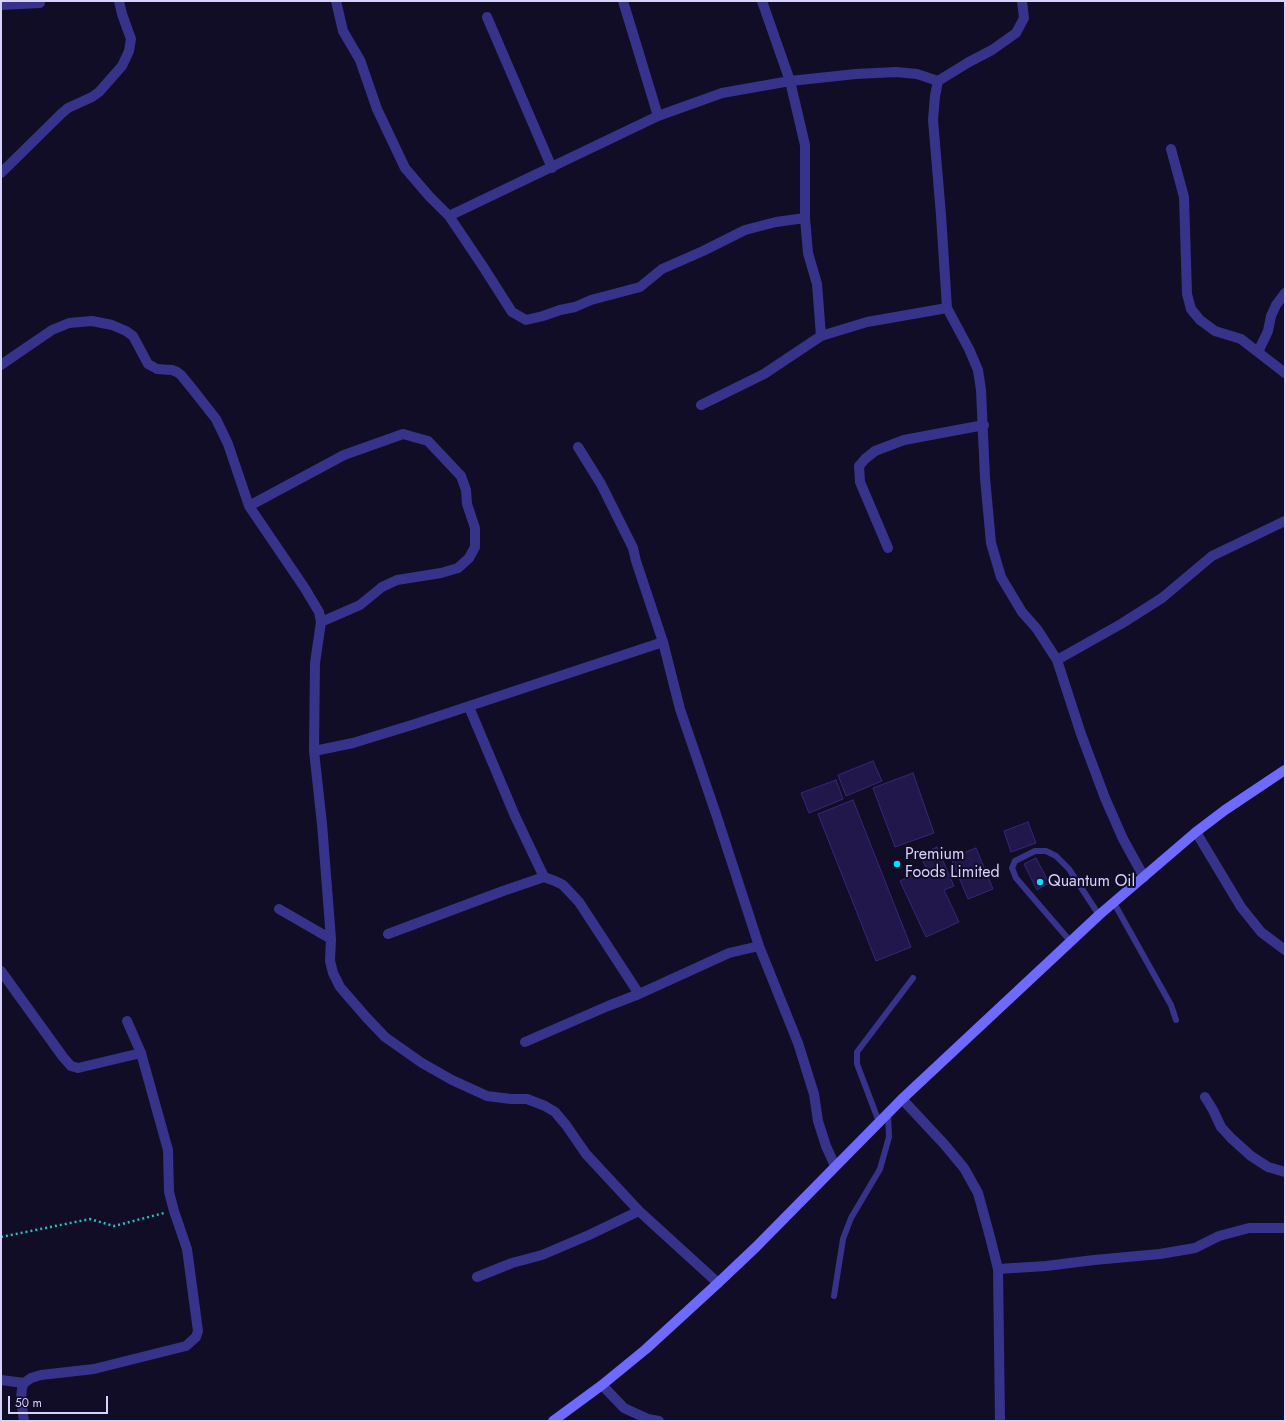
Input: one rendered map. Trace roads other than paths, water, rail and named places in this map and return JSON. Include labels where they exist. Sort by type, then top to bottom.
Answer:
[{"type":"main road","points":[[552,1421],[602,1385],[646,1349],[718,1283],[756,1247],[902,1099],[1099,915],[1196,832],[1225,810],[1285,770]]},
{"type":"street","points":[[1,173],[61,114],[68,108],[92,97],[99,92],[122,66],[129,51],[131,39],[119,1]]},
{"type":"street","points":[[336,1],[343,31],[360,60],[377,109],[405,168],[429,196],[449,216],[482,264],[512,312],[526,320],[640,287],[662,270],[745,230],[776,222],[805,218]]},
{"type":"street","points":[[623,1],[658,116]]},
{"type":"street","points":[[762,1],[790,81],[805,145],[805,218],[808,253],[817,284],[821,336]]},
{"type":"street","points":[[1022,1],[1024,18],[1016,33],[992,50],[938,81],[933,120],[941,215],[946,308],[969,349],[978,370],[982,390],[991,543],[1001,577],[1022,612],[1037,629],[1057,660],[1081,734],[1105,798],[1123,839],[1144,877]]},
{"type":"street","points":[[1,5],[40,3]]},
{"type":"street","points":[[487,17],[552,168]]},
{"type":"street","points":[[449,216],[658,116],[722,93],[790,81],[856,74],[896,72],[917,74],[938,81]]},
{"type":"street","points":[[1170,149],[1184,197],[1187,294],[1191,309],[1200,320],[1215,331],[1241,339],[1285,373]]},
{"type":"street","points":[[1258,352],[1268,331],[1271,316],[1276,305],[1285,293]]},
{"type":"street","points":[[701,405],[764,374],[821,336],[867,322],[946,308]]},
{"type":"street","points":[[1,365],[52,330],[69,323],[92,321],[126,331],[133,336],[148,364],[156,369],[172,370],[182,375],[216,419],[228,444],[249,506],[304,587],[319,612],[321,622],[315,663],[314,751],[322,824],[330,939],[330,961],[332,973],[336,980],[366,1017],[385,1036],[422,1063],[452,1080],[487,1096],[511,1100],[526,1099],[545,1106],[555,1112],[586,1154],[639,1211],[718,1283]]},
{"type":"street","points":[[888,548],[860,482],[860,466],[865,459],[876,451],[904,440],[984,425]]},
{"type":"street","points":[[249,506],[344,455],[403,434],[428,441],[461,476],[466,490],[467,504],[475,528],[476,547],[469,558],[458,568],[441,573],[397,580],[382,587],[360,605],[321,622]]},
{"type":"street","points":[[578,447],[601,484],[633,548],[663,642],[680,709],[759,946],[798,1043],[814,1094],[818,1121],[826,1146],[835,1166]]},
{"type":"street","points":[[1057,660],[1121,624],[1162,598],[1212,556],[1285,521]]},
{"type":"street","points":[[314,751],[353,743],[469,707],[663,642]]},
{"type":"street","points":[[469,707],[515,816],[544,878]]},
{"type":"street","points":[[1196,832],[1241,907],[1260,932],[1285,950]]},
{"type":"street","points":[[388,934],[503,891],[544,878],[555,880],[563,885],[579,902],[639,994]]},
{"type":"street","points":[[278,909],[330,939]]},
{"type":"street","points":[[525,1042],[639,994],[729,953],[759,946]]},
{"type":"street","points":[[1,971],[71,1066],[78,1068],[141,1053]]},
{"type":"street","points":[[24,1421],[21,1399],[22,1388],[24,1383],[31,1378],[41,1375],[94,1369],[186,1346],[196,1337],[198,1331],[198,1322],[187,1250],[169,1192],[168,1150],[141,1053],[127,1021]]},
{"type":"street","points":[[1205,1097],[1221,1127],[1231,1138],[1251,1156],[1268,1166],[1285,1172]]},
{"type":"street","points":[[902,1099],[964,1168],[978,1193],[998,1270],[1000,1421]]},
{"type":"street","points":[[477,1277],[512,1263],[542,1255],[589,1235],[639,1211]]},
{"type":"street","points":[[998,1270],[1167,1253],[1195,1248],[1219,1236],[1249,1228],[1285,1228]]},
{"type":"street","points":[[1,1380],[24,1383]]},
{"type":"street","points":[[602,1385],[624,1408],[648,1419],[660,1421]]},
{"type":"lane","points":[[1071,942],[1016,878],[1012,868],[1015,861],[1035,851],[1046,851],[1056,856],[1069,869],[1099,915]]},
{"type":"lane","points":[[1114,903],[1171,1005],[1176,1020]]},
{"type":"lane","points":[[879,1122],[857,1064],[857,1052],[913,978]]},
{"type":"lane","points":[[834,1296],[843,1239],[851,1218],[880,1169],[889,1137],[888,1113]]},
{"type":"place","name":"Premium Foods Limited","points":[[897,864]]},
{"type":"place","name":"Quantum Oil","points":[[1040,882]]}]
